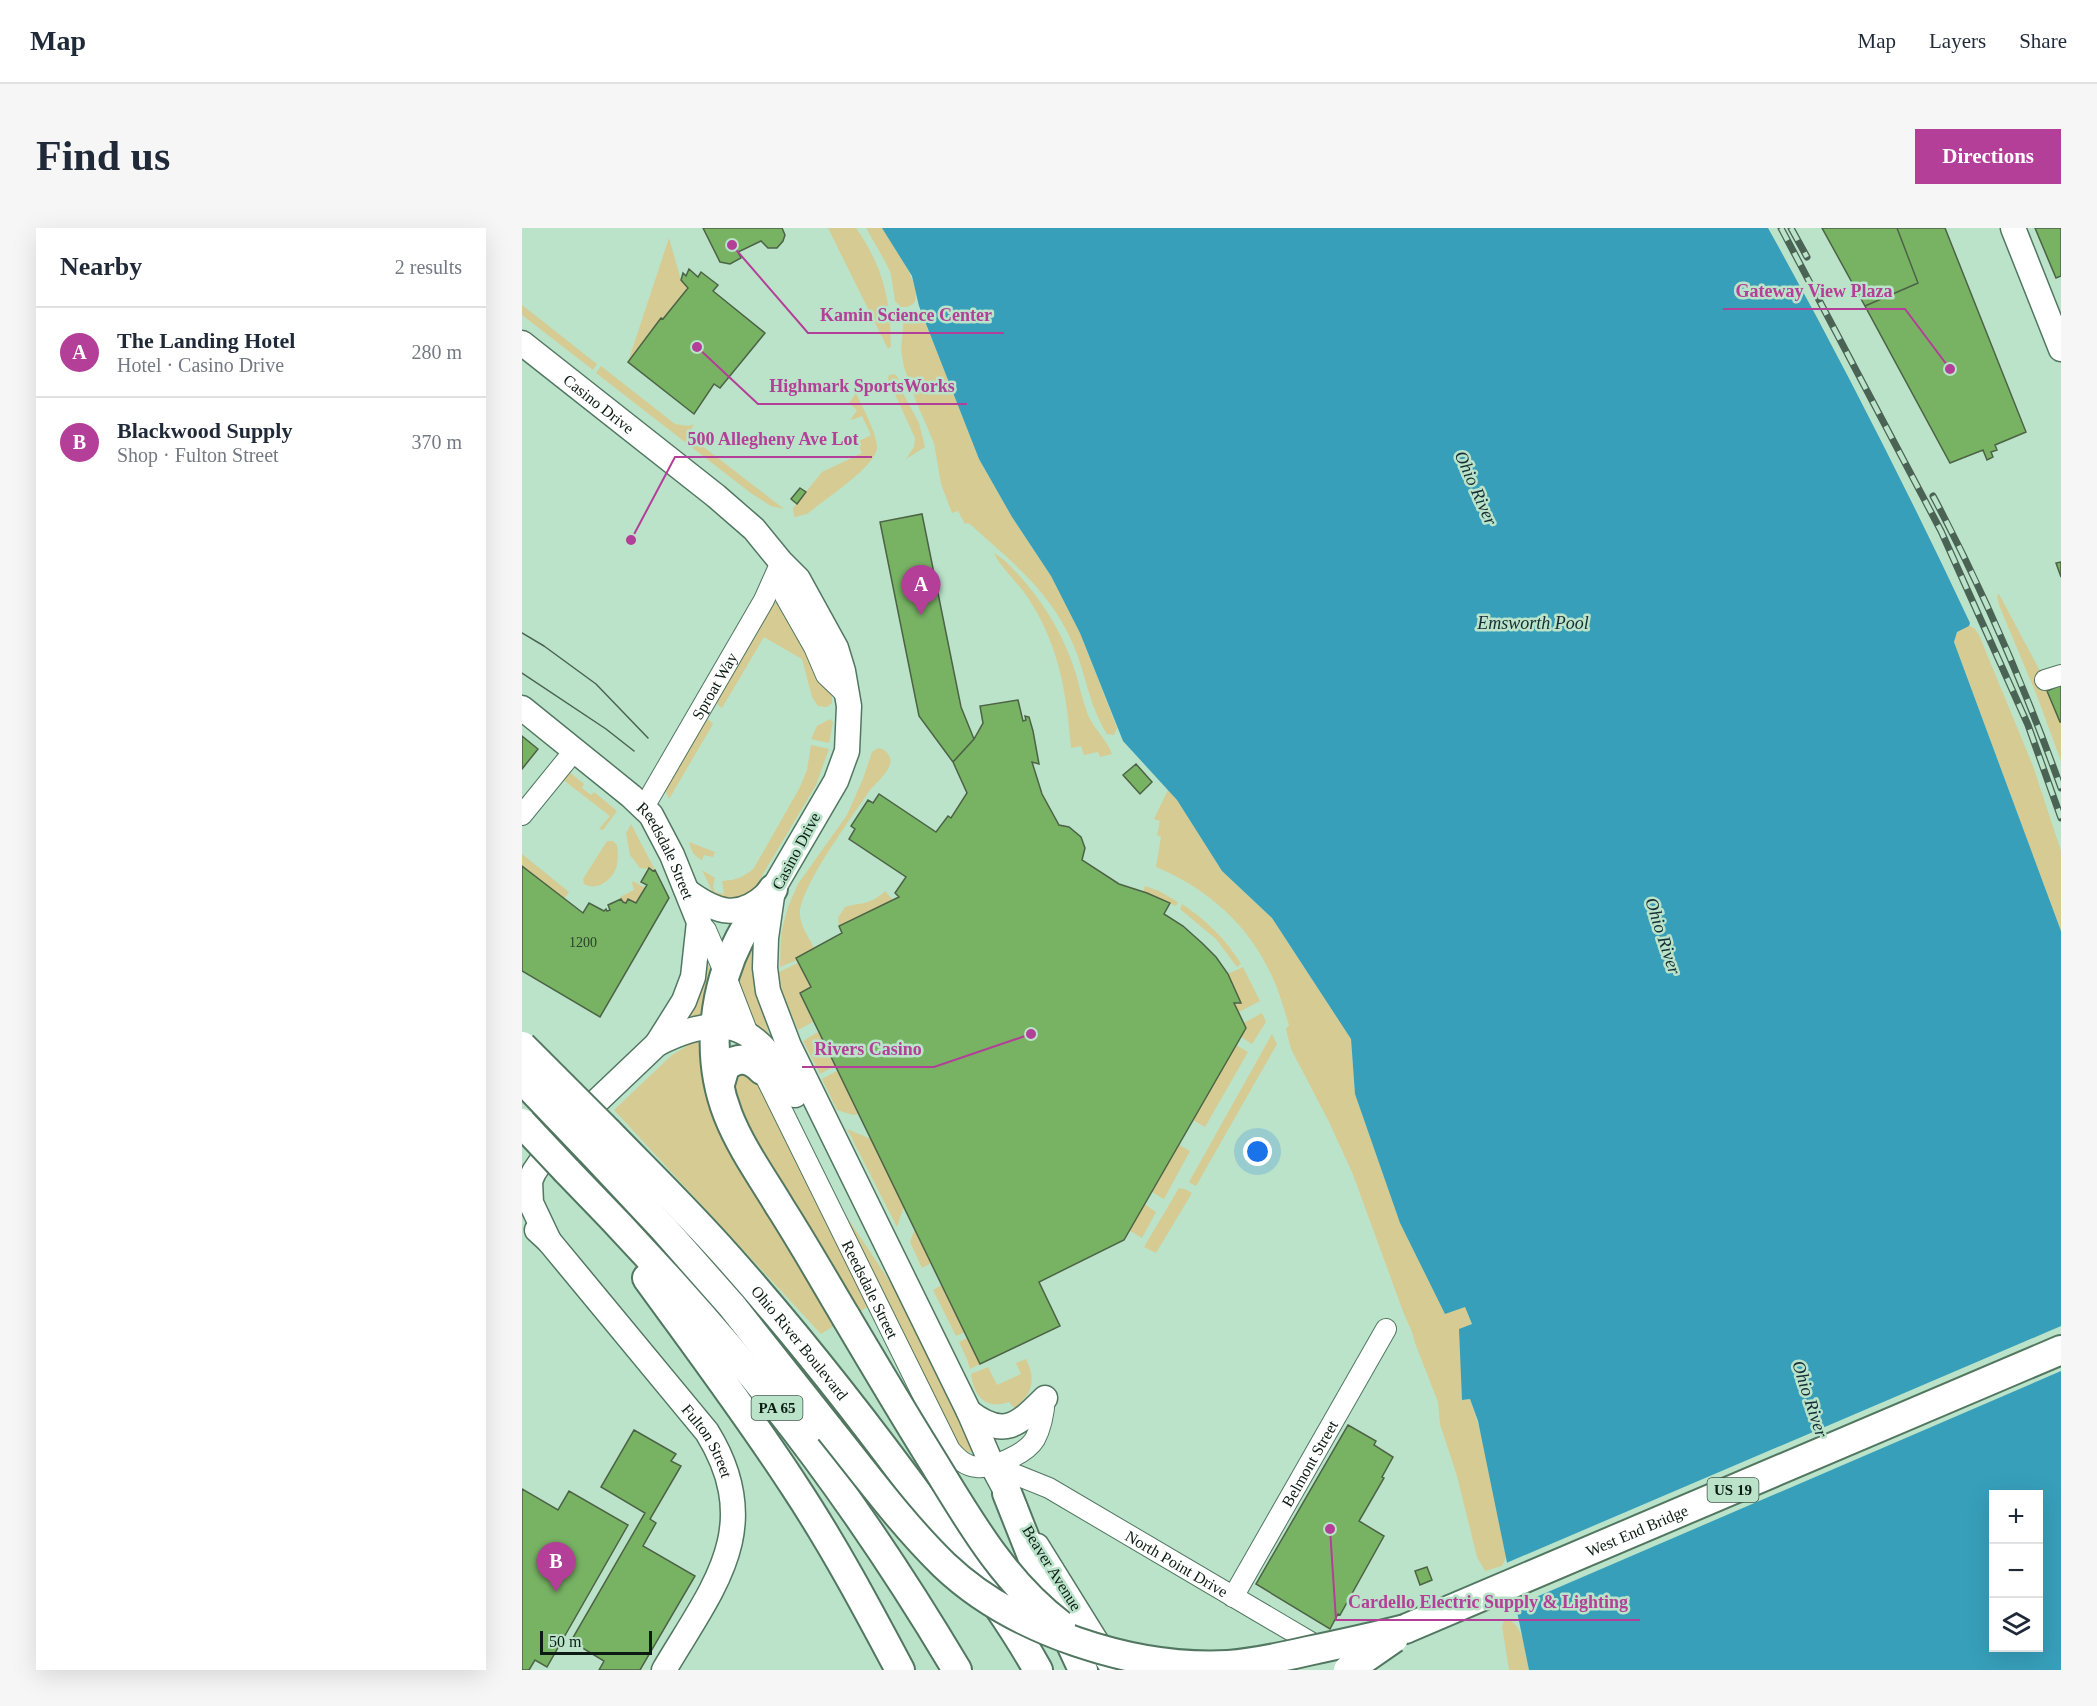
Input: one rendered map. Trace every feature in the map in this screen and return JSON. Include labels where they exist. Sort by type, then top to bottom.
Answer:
[{"type":"highway","points":[[773,889],[744,931],[720,991],[715,1042],[720,1084],[729,1116],[741,1141],[846,1317],[944,1479],[997,1560],[1042,1610],[1076,1635],[1098,1663]]},
{"type":"highway","name":"Ohio River Boulevard","points":[[522,1046],[599,1140],[727,1256],[788,1327],[881,1443],[996,1603],[1038,1670]]},
{"type":"highway","points":[[720,1084],[725,1067],[738,1059],[752,1061],[762,1070]]},
{"type":"highway","points":[[522,1079],[599,1140],[907,1526],[946,1566],[992,1600],[1044,1628],[1098,1663],[1126,1656],[1177,1665],[1228,1665],[1275,1658],[1406,1629]]},
{"type":"highway","name":"PA 65","points":[[522,1123],[682,1294],[734,1353],[782,1413],[871,1536],[957,1670]]},
{"type":"highway","points":[[567,1171],[715,1371],[789,1478],[830,1544],[900,1670]]},
{"type":"highway","name":"West End Bridge","points":[[1312,1670],[2061,1350]]},
{"type":"highway","points":[[881,1443],[1016,1670]]},
{"type":"highway","points":[[1007,1493],[1043,1584],[1098,1663]]},
{"type":"highway","name":"US 19","points":[[1348,1670],[1406,1629]]},
{"type":"main road","points":[[2013,228],[2061,349]]},
{"type":"main road","name":"Casino Drive","points":[[522,343],[741,517],[764,539],[781,562],[798,579],[825,626],[843,671],[849,712],[847,752],[836,780],[773,889],[764,953],[765,968],[768,991],[789,1046]]},
{"type":"main road","name":"Reedsdale Street","points":[[522,708],[644,807],[657,824],[699,922]]},
{"type":"main road","points":[[688,892],[710,906],[731,912],[758,903],[773,889]]},
{"type":"main road","points":[[549,1241],[531,1203],[529,1191],[534,1172],[555,1141],[657,1044],[684,1001],[693,977],[699,922]]},
{"type":"main road","points":[[657,1044],[690,1029],[715,1025],[736,1029],[764,1047],[780,1067],[821,1147],[871,1216]]},
{"type":"main road","name":"Reedsdale Street","points":[[789,1046],[969,1412],[992,1465]]},
{"type":"main road","points":[[522,1154],[555,1141]]},
{"type":"main road","points":[[522,1217],[549,1241]]},
{"type":"main road","name":"Fulton Street","points":[[549,1241],[707,1432],[724,1462],[730,1480],[735,1515],[730,1548],[717,1581],[664,1670]]},
{"type":"main road","points":[[969,1412],[988,1424],[1012,1425],[1022,1420],[1045,1398]]},
{"type":"main road","points":[[992,1465],[1007,1493]]},
{"type":"street","name":"Sproat Way","points":[[644,807],[764,600],[781,562]]},
{"type":"street","points":[[522,815],[574,751]]},
{"type":"street","name":"Reedsdale Street","points":[[699,922],[706,930],[725,974],[762,1070],[950,1450],[965,1464],[984,1468],[992,1465]]},
{"type":"street","name":"Belmont Street","points":[[1233,1597],[1386,1329]]},
{"type":"street","points":[[992,1465],[1008,1460],[1034,1440],[1044,1416],[1045,1398]]},
{"type":"street","name":"North Point Drive","points":[[992,1465],[1049,1488],[1359,1670]]},
{"type":"shaded area","points":[[828,228],[856,228],[873,257],[884,284],[887,299],[891,346],[888,349]]},
{"type":"shaded area","points":[[866,228],[882,228],[902,259],[914,286],[916,297],[912,305],[901,307],[895,301],[891,274]]},
{"type":"shaded area","points":[[669,238],[681,280],[688,288],[663,319],[661,318],[628,362]]},
{"type":"shaded area","points":[[522,305],[597,364],[593,370],[522,315]]},
{"type":"shaded area","points":[[914,310],[924,319],[979,459],[1012,517],[1051,576],[1080,633],[1117,728],[1114,735],[1107,734],[1101,723],[1073,644],[1064,625],[1042,593],[1029,578],[971,525],[965,524],[958,511],[952,513],[941,484],[934,443],[904,367],[901,350],[904,317]]},
{"type":"shaded area","points":[[601,366],[675,424],[688,426],[694,424],[688,435],[784,509],[771,506],[752,494],[596,373]]},
{"type":"shaded area","points":[[894,374],[919,423],[925,447],[906,459],[914,447],[915,438],[888,379],[889,375]]},
{"type":"shaded area","points":[[856,393],[874,433],[877,446],[875,453],[862,471],[841,488],[807,514],[794,517],[793,508],[822,472],[862,453],[857,442],[871,435],[862,416],[851,419],[857,410],[849,403]]},
{"type":"shaded area","points":[[994,553],[1024,581],[1041,602],[1055,625],[1072,661],[1088,715],[1112,754],[1100,757],[1098,752],[1084,755],[1081,746],[1071,748],[1064,690],[1055,653],[1040,618],[1026,595]]},
{"type":"shaded area","points":[[1999,594],[2041,673],[2055,686],[2047,691],[2061,724],[2061,761],[1999,605],[1997,596]]},
{"type":"shaded area","points":[[774,602],[778,602],[800,637],[820,682],[832,696],[832,703],[827,707],[818,706],[812,697],[802,659],[764,637],[722,708],[718,705],[716,698]]},
{"type":"shaded area","points":[[1965,626],[1972,627],[1979,635],[2033,766],[2061,851],[2061,931],[1954,642],[1957,632]]},
{"type":"shaded area","points":[[704,719],[713,724],[669,799],[664,788]]},
{"type":"shaded area","points":[[830,719],[833,722],[829,743],[811,739],[817,726]]},
{"type":"shaded area","points":[[811,745],[829,749],[816,785],[753,891],[748,897],[732,900],[713,893],[702,870],[715,878],[713,886],[715,892],[724,894],[722,881],[739,878],[754,868],[799,789],[807,770]]},
{"type":"shaded area","points":[[878,748],[888,753],[889,767],[870,790],[829,851],[802,902],[801,923],[814,948],[796,958],[797,960],[780,967],[781,934],[788,907],[798,884],[847,815],[872,752]]},
{"type":"shaded area","points":[[568,771],[584,784],[582,788],[591,795],[594,792],[617,811],[603,830],[599,829],[610,816],[562,779]]},
{"type":"shaded area","points":[[1168,790],[1177,800],[1222,871],[1272,918],[1351,1039],[1355,1094],[1400,1223],[1445,1313],[1465,1307],[1472,1325],[1463,1400],[1470,1399],[1487,1457],[1506,1557],[1502,1566],[1485,1571],[1477,1557],[1457,1476],[1440,1424],[1438,1402],[1352,1172],[1291,1049],[1286,1029],[1289,1025],[1272,976],[1251,940],[1224,910],[1193,886],[1156,867],[1161,837],[1157,835],[1160,821],[1154,819]]},
{"type":"shaded area","points":[[631,824],[655,870],[640,868],[630,855],[626,833]]},
{"type":"shaded area","points":[[607,841],[613,841],[617,845],[618,860],[615,870],[604,883],[594,886],[584,884],[583,879]]},
{"type":"shaded area","points":[[689,842],[715,852],[713,857],[704,855],[702,860],[693,853]]},
{"type":"shaded area","points":[[522,854],[569,892],[564,899],[522,866]]},
{"type":"shaded area","points":[[633,881],[645,888],[636,903],[629,899],[626,903],[623,902],[620,897],[634,890]]},
{"type":"shaded area","points":[[1145,886],[1178,902],[1176,906],[1143,892]]},
{"type":"shaded area","points":[[885,891],[893,900],[839,926],[838,918],[845,907],[871,901]]},
{"type":"shaded area","points":[[1182,904],[1215,931],[1241,964],[1237,967],[1216,939],[1180,909]]},
{"type":"shaded area","points":[[744,948],[755,953],[759,999],[770,1038],[755,1025],[735,972]]},
{"type":"shaded area","points":[[705,958],[713,975],[705,1014],[683,1019]]},
{"type":"shaded area","points":[[798,963],[811,987],[800,993],[813,1022],[798,1030],[782,991],[779,972]]},
{"type":"shaded area","points":[[1243,967],[1260,1001],[1239,1012],[1234,1003],[1241,1003],[1228,974]]},
{"type":"shaded area","points":[[1262,1013],[1266,1022],[1252,1044],[1241,1037],[1246,1028],[1244,1023]]},
{"type":"shaded area","points":[[818,1032],[835,1066],[820,1074],[803,1041]]},
{"type":"shaded area","points":[[1272,1034],[1277,1044],[1196,1186],[1189,1182]]},
{"type":"shaded area","points":[[704,1035],[840,1322],[821,1334],[614,1110],[672,1055],[687,1046],[686,1041]]},
{"type":"shaded area","points":[[1236,1045],[1248,1052],[1205,1127],[1193,1120]]},
{"type":"shaded area","points":[[837,1071],[858,1114],[853,1115],[837,1110],[822,1079]]},
{"type":"shaded area","points":[[732,1072],[754,1075],[867,1307],[855,1315],[764,1160],[731,1091]]},
{"type":"shaded area","points":[[847,1129],[871,1139],[904,1206],[897,1227]]},
{"type":"shaded area","points":[[1179,1145],[1190,1151],[1164,1199],[1152,1192]]},
{"type":"shaded area","points":[[1179,1188],[1192,1193],[1156,1253],[1144,1247]]},
{"type":"shaded area","points":[[835,1199],[894,1288],[975,1451],[969,1452],[956,1445]]},
{"type":"shaded area","points":[[1144,1204],[1156,1212],[1142,1238],[1129,1230]]},
{"type":"shaded area","points":[[915,1229],[931,1263],[922,1268],[910,1242]]},
{"type":"shaded area","points":[[942,1285],[965,1332],[956,1336],[933,1290]]},
{"type":"shaded area","points":[[967,1338],[980,1364],[970,1369],[959,1342]]},
{"type":"shaded area","points":[[1026,1359],[1031,1373],[1031,1386],[1025,1398],[1014,1408],[1009,1402],[993,1404],[978,1395],[971,1374],[988,1367],[997,1385],[1021,1374],[1016,1363]]},
{"type":"shaded area","points":[[1505,1619],[1511,1621],[1520,1632],[1529,1670],[1509,1670],[1502,1626]]},
{"type":"water","name":"Emsworth Pool","points":[[882,228],[1768,228],[1872,424],[1970,623],[1969,626],[1957,632],[1954,642],[2061,931],[2061,1670],[1529,1670],[1478,1421],[1470,1399],[1462,1400],[1459,1329],[1472,1324],[1465,1307],[1445,1314],[1400,1223],[1355,1094],[1351,1039],[1272,918],[1222,871],[1177,800],[1123,741],[1080,633],[1051,576],[1012,517],[979,459],[919,306],[912,276]]},
{"type":"pier","points":[[2061,1326],[2061,1371],[1513,1607],[1504,1564]]},
{"type":"building","points":[[703,228],[782,228],[785,235],[777,248],[768,248],[761,241],[738,252],[741,258],[730,264],[720,262]]},
{"type":"building","points":[[1822,228],[1897,228],[1918,283],[1865,306]]},
{"type":"building","points":[[1897,228],[1945,228],[2026,432],[1995,445],[1997,450],[1991,452],[1993,457],[1987,460],[1983,450],[1950,463],[1865,306],[1918,283]]},
{"type":"building","points":[[2035,228],[2061,228],[2061,276],[2056,278]]},
{"type":"building","points":[[689,269],[698,277],[701,272],[718,285],[713,291],[765,333],[720,388],[714,384],[694,414],[628,362],[661,318],[663,319],[688,288],[681,280],[683,273],[686,276]]},
{"type":"building","points":[[800,488],[806,492],[797,504],[791,499]]},
{"type":"building","points":[[922,514],[961,707],[974,739],[953,762],[919,716],[880,522]]},
{"type":"building","points":[[2061,562],[2061,577],[2056,563]]},
{"type":"building","points":[[2061,685],[2061,722],[2060,722],[2047,691]]},
{"type":"building","points":[[1018,700],[1023,721],[1026,720],[1025,716],[1029,717],[1033,731],[1039,764],[1032,762],[1042,794],[1059,825],[1069,827],[1081,837],[1085,848],[1082,860],[1119,884],[1170,903],[1164,914],[1183,926],[1202,943],[1228,974],[1241,1003],[1234,1003],[1246,1028],[1124,1240],[1039,1282],[1060,1326],[980,1364],[800,993],[811,987],[796,958],[842,933],[839,926],[899,897],[895,893],[906,877],[849,839],[855,829],[851,826],[868,800],[873,803],[879,794],[936,832],[948,816],[951,818],[967,793],[953,762],[974,739],[983,723],[980,706]]},
{"type":"building","points":[[522,736],[538,749],[522,769]]},
{"type":"building","points":[[1136,764],[1152,782],[1140,794],[1123,775]]},
{"type":"building","points":[[522,866],[583,913],[589,903],[607,911],[610,910],[608,905],[621,899],[626,903],[628,899],[636,903],[647,885],[641,882],[649,868],[655,870],[669,898],[600,1017],[522,971]]},
{"type":"building","points":[[1348,1425],[1376,1441],[1374,1445],[1393,1457],[1382,1477],[1384,1478],[1359,1521],[1384,1536],[1330,1629],[1256,1584]]},
{"type":"building","points":[[634,1430],[676,1454],[671,1461],[681,1466],[650,1519],[656,1523],[643,1546],[695,1576],[640,1670],[599,1670],[604,1661],[571,1641],[645,1513],[601,1487]]},
{"type":"building","points":[[522,1489],[558,1510],[569,1491],[628,1525],[547,1667],[535,1660],[529,1670],[522,1670]]},
{"type":"building","points":[[1427,1567],[1432,1580],[1420,1585],[1415,1571]]},
{"type":"tram line","points":[[522,633],[596,684],[648,738]]},
{"type":"tram line","points":[[522,673],[606,729],[634,751]]},
{"type":"railway","points":[[1781,228],[1941,531],[2028,725],[2061,818]]},
{"type":"railway","points":[[1791,228],[1807,257]]},
{"type":"railway","points":[[1933,496],[2002,640],[2061,788]]},
{"type":"place","name":"Kamin Science Center","points":[[732,245]]},
{"type":"place","name":"Highmark SportsWorks","points":[[697,347]]},
{"type":"place","name":"Gateway View Plaza","points":[[1950,369]]},
{"type":"place","name":"500 Allegheny Ave Lot","points":[[631,540]]},
{"type":"place","name":"The Landing Hotel","points":[[921,615]]},
{"type":"place","name":"Rivers Casino","points":[[1031,1034]]},
{"type":"place","name":"Cardello Electric Supply & Lighting","points":[[1330,1529]]},
{"type":"place","name":"Blackwood Supply","points":[[556,1592]]},
{"type":"water label","name":"Ohio River","points":[[1476,488]]},
{"type":"water label","name":"Ohio River","points":[[1663,936]]},
{"type":"water label","name":"Ohio River","points":[[1810,1399]]}]
